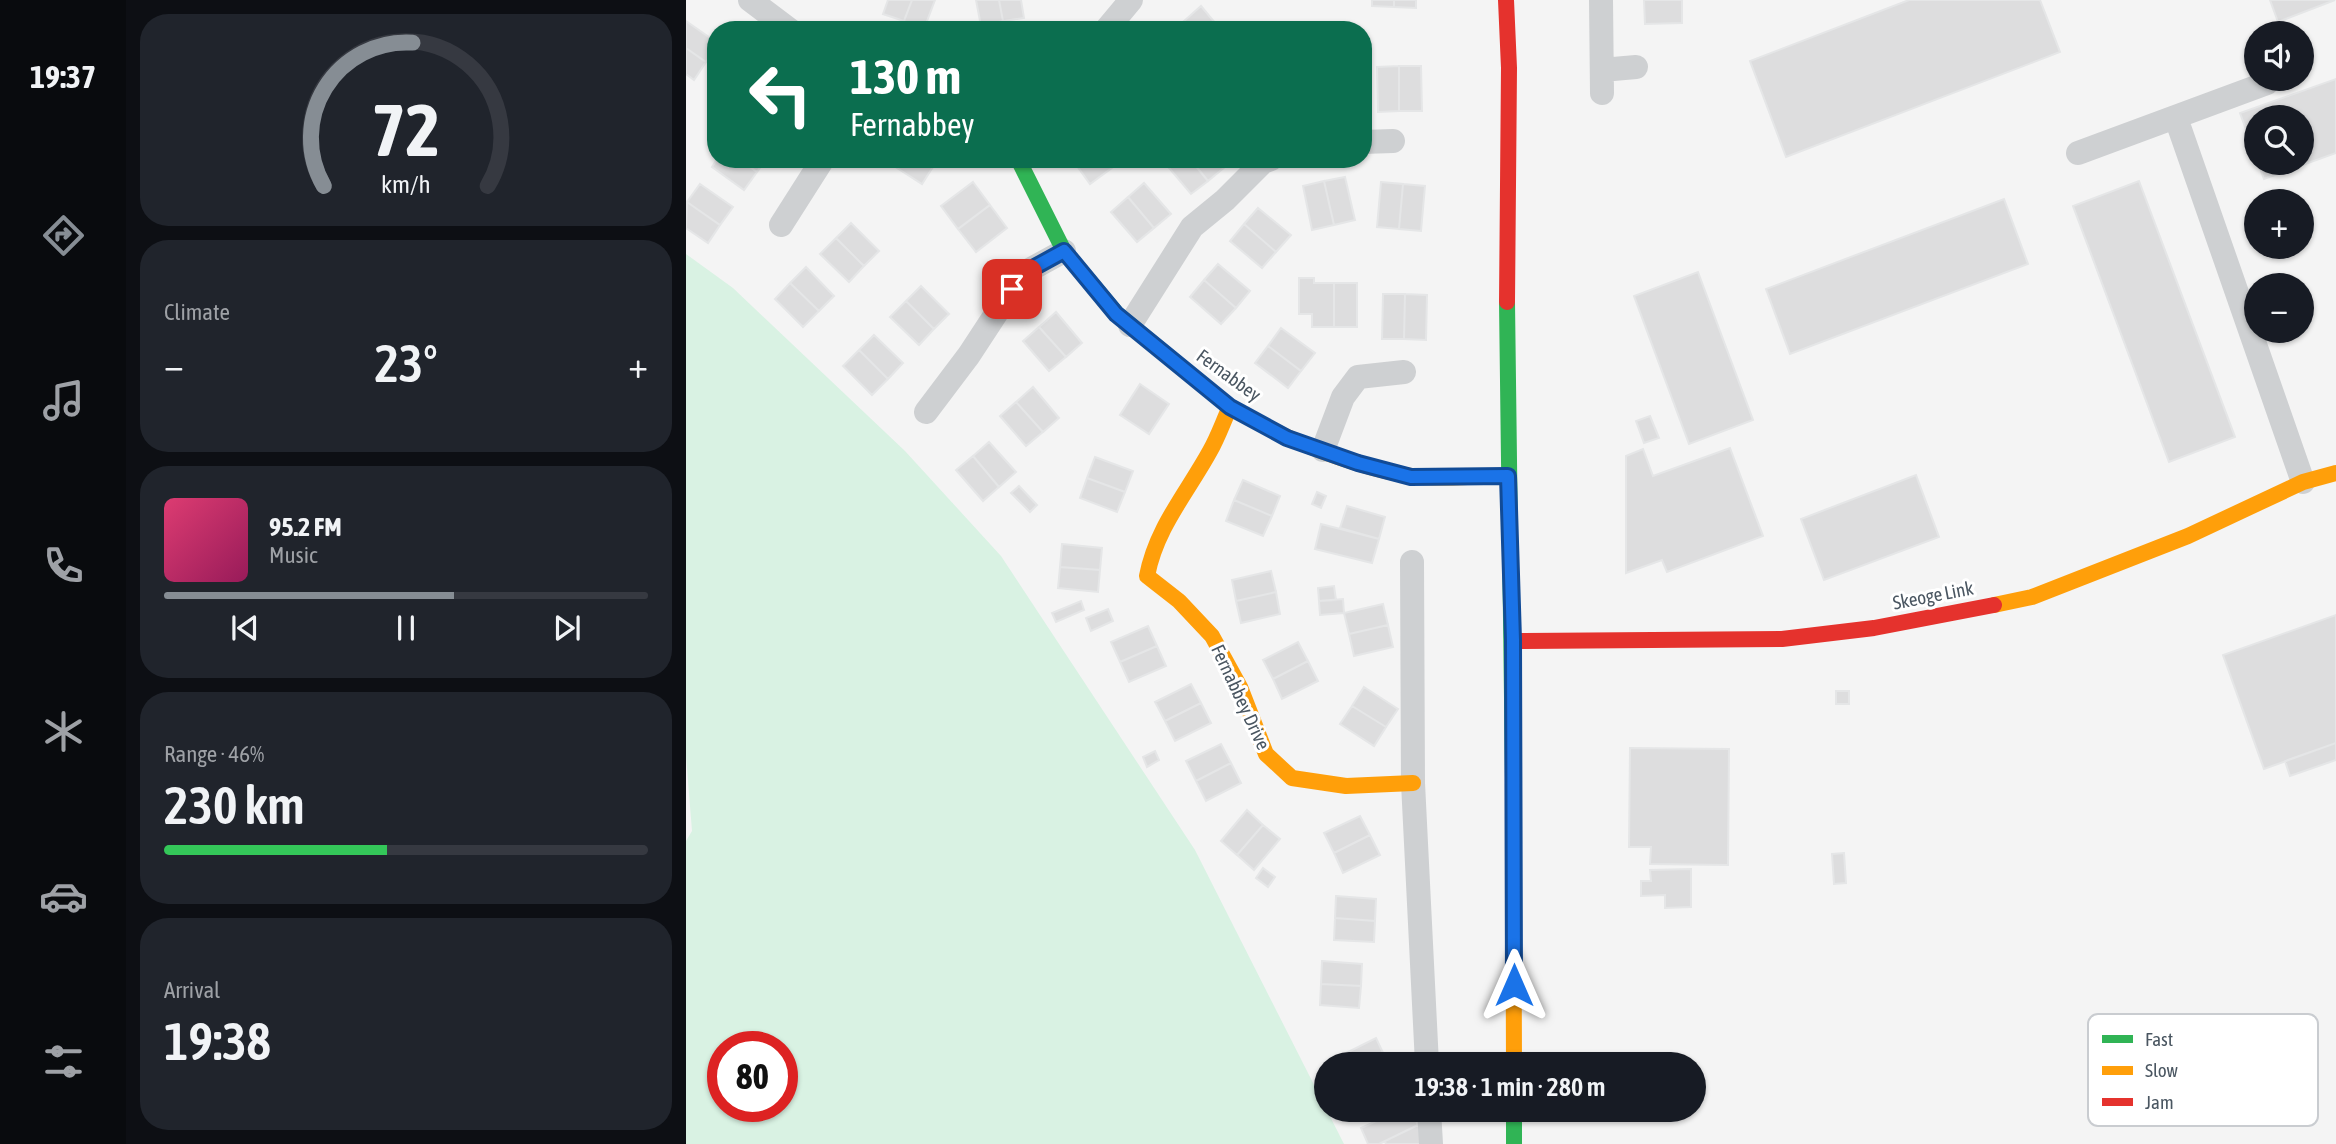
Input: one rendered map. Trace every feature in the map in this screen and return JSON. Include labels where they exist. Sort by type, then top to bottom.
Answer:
[{"type":"main road","points":[[1506,0],[1509,68],[1508,476],[1513,640],[1514,1052]]},
{"type":"main road","name":"Fernabbey","points":[[1022,168],[1064,251],[1116,314],[1230,407],[1287,438],[1358,463],[1411,477],[1508,476]]},
{"type":"main road","name":"Fernabbey Drive","points":[[1230,407],[1210,450],[1165,527],[1149,560],[1147,576],[1179,601],[1212,636],[1240,687],[1266,754],[1292,778],[1346,786],[1413,783]]},
{"type":"main road","name":"Skeoge Link","points":[[1513,640],[1782,639],[1874,628],[2032,597],[2188,536],[2303,482],[2336,473]]},
{"type":"main road","points":[[1514,1122],[1514,1144]]},
{"type":"street","points":[[750,0],[778,21]]},
{"type":"street","points":[[1114,21],[1131,0]]},
{"type":"street","points":[[1601,0],[1602,81],[1636,67]]},
{"type":"street","points":[[2078,153],[2246,91]]},
{"type":"street","points":[[2176,118],[2303,482]]},
{"type":"street","points":[[1372,142],[1393,141]]},
{"type":"street","points":[[781,225],[817,168]]},
{"type":"street","points":[[1130,325],[1192,227],[1225,200],[1257,168]]},
{"type":"street","points":[[926,412],[969,355],[1022,274],[1064,251]]},
{"type":"street","points":[[1323,450],[1343,397],[1358,377],[1404,372]]},
{"type":"street","points":[[1412,562],[1413,783],[1426,1052]]},
{"type":"street","points":[[1430,1122],[1431,1144]]},
{"type":"green space","points":[[686,254],[733,288],[905,451],[1001,556],[1195,850],[1314,1085],[1314,1122],[1333,1122],[1344,1144],[686,1144],[686,841],[692,831],[686,756]]},
{"type":"building","points":[[888,0],[912,0],[904,21],[883,14]]},
{"type":"building","points":[[912,0],[935,0],[927,21],[904,21]]},
{"type":"building","points":[[976,0],[999,0],[1003,21],[980,21]]},
{"type":"building","points":[[999,0],[1021,0],[1024,18],[1003,21]]},
{"type":"building","points":[[1372,0],[1394,0],[1394,7],[1372,6]]},
{"type":"building","points":[[1394,0],[1416,0],[1416,8],[1394,7]]},
{"type":"building","points":[[1644,0],[1682,0],[1682,23],[1645,24]]},
{"type":"building","points":[[1909,0],[2040,0],[2060,52],[1786,157],[1750,61]]},
{"type":"building","points":[[2270,0],[2335,0],[2281,21],[2278,21]]},
{"type":"building","points":[[1201,6],[1214,21],[1184,21]]},
{"type":"building","points":[[686,21],[707,36],[707,61],[686,48]]},
{"type":"building","points":[[686,48],[706,62],[694,80],[686,74]]},
{"type":"building","points":[[1399,66],[1421,66],[1422,111],[1399,111]]},
{"type":"building","points":[[1399,66],[1399,111],[1378,112],[1377,67]]},
{"type":"building","points":[[2336,79],[2336,153],[2314,161],[2314,105],[2263,105],[2302,91],[2314,91],[2314,87]]},
{"type":"building","points":[[713,168],[751,168],[757,172],[744,190]]},
{"type":"building","points":[[897,168],[932,168],[922,184]]},
{"type":"building","points":[[1078,168],[1112,168],[1090,184]]},
{"type":"building","points":[[1169,168],[1197,168],[1208,181],[1191,194]]},
{"type":"building","points":[[1197,168],[1224,168],[1208,181]]},
{"type":"building","points":[[1345,177],[1355,220],[1334,225],[1324,181]]},
{"type":"building","points":[[1324,181],[1334,225],[1312,230],[1303,186]]},
{"type":"building","points":[[2139,181],[2235,437],[2169,462],[2073,206]]},
{"type":"building","points":[[973,182],[990,205],[958,229],[941,206]]},
{"type":"building","points":[[1381,182],[1403,184],[1399,229],[1377,227]]},
{"type":"building","points":[[1144,183],[1171,214],[1154,228],[1128,197]]},
{"type":"building","points":[[700,184],[733,207],[720,225],[687,202]]},
{"type":"building","points":[[1403,184],[1425,186],[1421,231],[1399,229]]},
{"type":"building","points":[[1128,197],[1154,228],[1137,242],[1111,212]]},
{"type":"building","points":[[2004,199],[2028,264],[1790,354],[1766,289]]},
{"type":"building","points":[[687,202],[720,225],[708,243],[686,228]]},
{"type":"building","points":[[990,205],[1007,228],[976,252],[958,229]]},
{"type":"building","points":[[1258,208],[1291,235],[1276,252],[1244,224]]},
{"type":"building","points":[[851,223],[879,251],[864,266],[836,238]]},
{"type":"building","points":[[1244,224],[1276,252],[1262,268],[1230,241]]},
{"type":"building","points":[[836,238],[864,266],[849,282],[820,254]]},
{"type":"building","points":[[1218,264],[1250,291],[1236,308],[1204,280]]},
{"type":"building","points":[[806,267],[834,296],[819,311],[790,283]]},
{"type":"building","points":[[1698,272],[1753,420],[1689,444],[1634,296]]},
{"type":"building","points":[[1299,278],[1314,278],[1314,283],[1334,283],[1334,327],[1312,327],[1312,314],[1299,314]]},
{"type":"building","points":[[1204,280],[1236,308],[1221,324],[1190,297]]},
{"type":"building","points":[[790,283],[819,311],[803,327],[775,299]]},
{"type":"building","points":[[1334,283],[1357,283],[1357,327],[1334,327]]},
{"type":"building","points":[[921,286],[949,314],[934,329],[906,301]]},
{"type":"building","points":[[1383,294],[1405,294],[1404,339],[1382,339]]},
{"type":"building","points":[[1405,294],[1427,295],[1426,340],[1404,339]]},
{"type":"building","points":[[906,301],[934,329],[919,345],[890,317]]},
{"type":"building","points":[[1056,312],[1082,343],[1066,357],[1039,327]]},
{"type":"building","points":[[1039,327],[1066,357],[1049,371],[1023,341]]},
{"type":"building","points":[[1281,328],[1315,353],[1301,371],[1268,346]]},
{"type":"building","points":[[874,335],[903,363],[888,379],[859,350]]},
{"type":"building","points":[[1268,346],[1301,371],[1288,388],[1255,363]]},
{"type":"building","points":[[859,350],[888,379],[872,395],[843,366]]},
{"type":"building","points":[[1140,384],[1169,404],[1149,434],[1120,415]]},
{"type":"building","points":[[1033,387],[1059,418],[1043,432],[1016,402]]},
{"type":"building","points":[[1016,402],[1043,432],[1026,446],[1000,416]]},
{"type":"building","points":[[1650,416],[1659,438],[1644,443],[1636,421]]},
{"type":"building","points":[[989,442],[1016,472],[999,487],[973,456]]},
{"type":"building","points":[[1730,448],[1763,536],[1667,572],[1662,560],[1626,573],[1626,456],[1643,449],[1653,476]]},
{"type":"building","points":[[973,456],[999,487],[983,501],[956,470]]},
{"type":"building","points":[[1095,457],[1133,471],[1125,492],[1087,478]]},
{"type":"building","points":[[1916,475],[1939,537],[1824,580],[1801,519]]},
{"type":"building","points":[[1087,478],[1125,492],[1117,512],[1080,498]]},
{"type":"building","points":[[1243,480],[1280,496],[1272,516],[1234,500]]},
{"type":"building","points":[[1019,486],[1037,505],[1030,512],[1011,493]]},
{"type":"building","points":[[1317,492],[1326,496],[1321,508],[1312,504]]},
{"type":"building","points":[[1234,500],[1272,516],[1263,536],[1226,521]]},
{"type":"building","points":[[1347,506],[1385,517],[1379,539],[1340,528]]},
{"type":"building","points":[[1321,524],[1379,539],[1372,563],[1315,549]]},
{"type":"building","points":[[1062,544],[1102,548],[1100,570],[1060,567]]},
{"type":"building","points":[[1060,567],[1100,570],[1098,592],[1058,588]]},
{"type":"building","points":[[1271,571],[1276,592],[1236,601],[1232,580]]},
{"type":"building","points":[[1334,586],[1336,600],[1319,601],[1318,588]]},
{"type":"building","points":[[1276,592],[1280,614],[1241,623],[1236,601]]},
{"type":"building","points":[[1343,599],[1344,613],[1320,615],[1319,601]]},
{"type":"building","points":[[1081,601],[1084,610],[1056,622],[1052,613]]},
{"type":"building","points":[[1383,604],[1388,625],[1349,634],[1344,613]]},
{"type":"building","points":[[1108,609],[1113,621],[1091,631],[1086,618]]},
{"type":"building","points":[[2336,615],[2336,743],[2264,769],[2223,655]]},
{"type":"building","points":[[1388,625],[1393,647],[1354,656],[1349,634]]},
{"type":"building","points":[[1148,626],[1157,646],[1120,662],[1111,642]]},
{"type":"building","points":[[1298,642],[1308,661],[1273,679],[1263,660]]},
{"type":"building","points":[[1157,646],[1166,666],[1129,682],[1120,662]]},
{"type":"building","points":[[1308,661],[1318,681],[1282,699],[1273,679]]},
{"type":"building","points":[[1191,684],[1201,703],[1165,721],[1155,702]]},
{"type":"building","points":[[1364,687],[1398,709],[1386,727],[1352,706]]},
{"type":"building","points":[[1836,691],[1849,691],[1849,704],[1836,704]]},
{"type":"building","points":[[1201,703],[1211,723],[1175,741],[1165,721]]},
{"type":"building","points":[[1352,706],[1386,727],[1374,746],[1340,724]]},
{"type":"building","points":[[2336,743],[2336,760],[2290,776],[2285,761]]},
{"type":"building","points":[[1221,744],[1231,763],[1196,781],[1186,761]]},
{"type":"building","points":[[1630,748],[1729,749],[1728,865],[1650,864],[1651,847],[1629,847]]},
{"type":"building","points":[[1155,751],[1159,760],[1147,767],[1143,757]]},
{"type":"building","points":[[1231,763],[1241,783],[1206,801],[1196,781]]},
{"type":"building","points":[[1247,810],[1263,825],[1237,855],[1221,841]]},
{"type":"building","points":[[1360,816],[1370,835],[1334,853],[1324,833]]},
{"type":"building","points":[[1263,825],[1280,839],[1254,870],[1237,855]]},
{"type":"building","points":[[1370,835],[1380,855],[1343,873],[1334,853]]},
{"type":"building","points":[[1844,853],[1846,883],[1834,884],[1832,854]]},
{"type":"building","points":[[1263,868],[1275,877],[1268,887],[1256,878]]},
{"type":"building","points":[[1691,869],[1691,907],[1665,908],[1665,895],[1641,896],[1641,881],[1651,881],[1650,870]]},
{"type":"building","points":[[1336,896],[1376,899],[1375,921],[1335,918]]},
{"type":"building","points":[[1335,918],[1375,921],[1374,942],[1334,940]]},
{"type":"building","points":[[1322,961],[1362,964],[1361,986],[1321,984]]},
{"type":"building","points":[[1321,984],[1361,986],[1359,1008],[1320,1005]]},
{"type":"building","points":[[1376,1038],[1383,1052],[1348,1052]]},
{"type":"building","points":[[1374,1122],[1417,1122],[1418,1125],[1379,1144],[1368,1144],[1361,1128]]},
{"type":"building","points":[[1418,1125],[1428,1144],[1386,1144],[1385,1141]]},
{"type":"traffic: fast","points":[[1022,168],[1064,251],[1117,314],[1230,407],[1269,428]]},
{"type":"traffic: fast","points":[[1507,302],[1513,777]]},
{"type":"traffic: fast","points":[[1514,1122],[1514,1144]]},
{"type":"traffic: slow","points":[[1230,407],[1210,451],[1157,542],[1147,576],[1179,601],[1212,636],[1240,687],[1266,754],[1292,778],[1346,786],[1413,783]]},
{"type":"traffic: slow","points":[[1269,428],[1338,457],[1395,473],[1435,478],[1508,476]]},
{"type":"traffic: slow","points":[[1994,605],[2032,597],[2188,536],[2303,482],[2336,473]]},
{"type":"traffic: slow","points":[[1513,777],[1514,1052]]},
{"type":"traffic: jam","points":[[1506,0],[1509,68],[1507,302]]},
{"type":"traffic: jam","points":[[1513,641],[1782,639],[1874,628],[1994,605]]},
{"type":"route","points":[[1012,289],[1022,274],[1064,251],[1116,314],[1230,407],[1287,438],[1358,463],[1411,477],[1508,476],[1513,640],[1514,985]]}]
